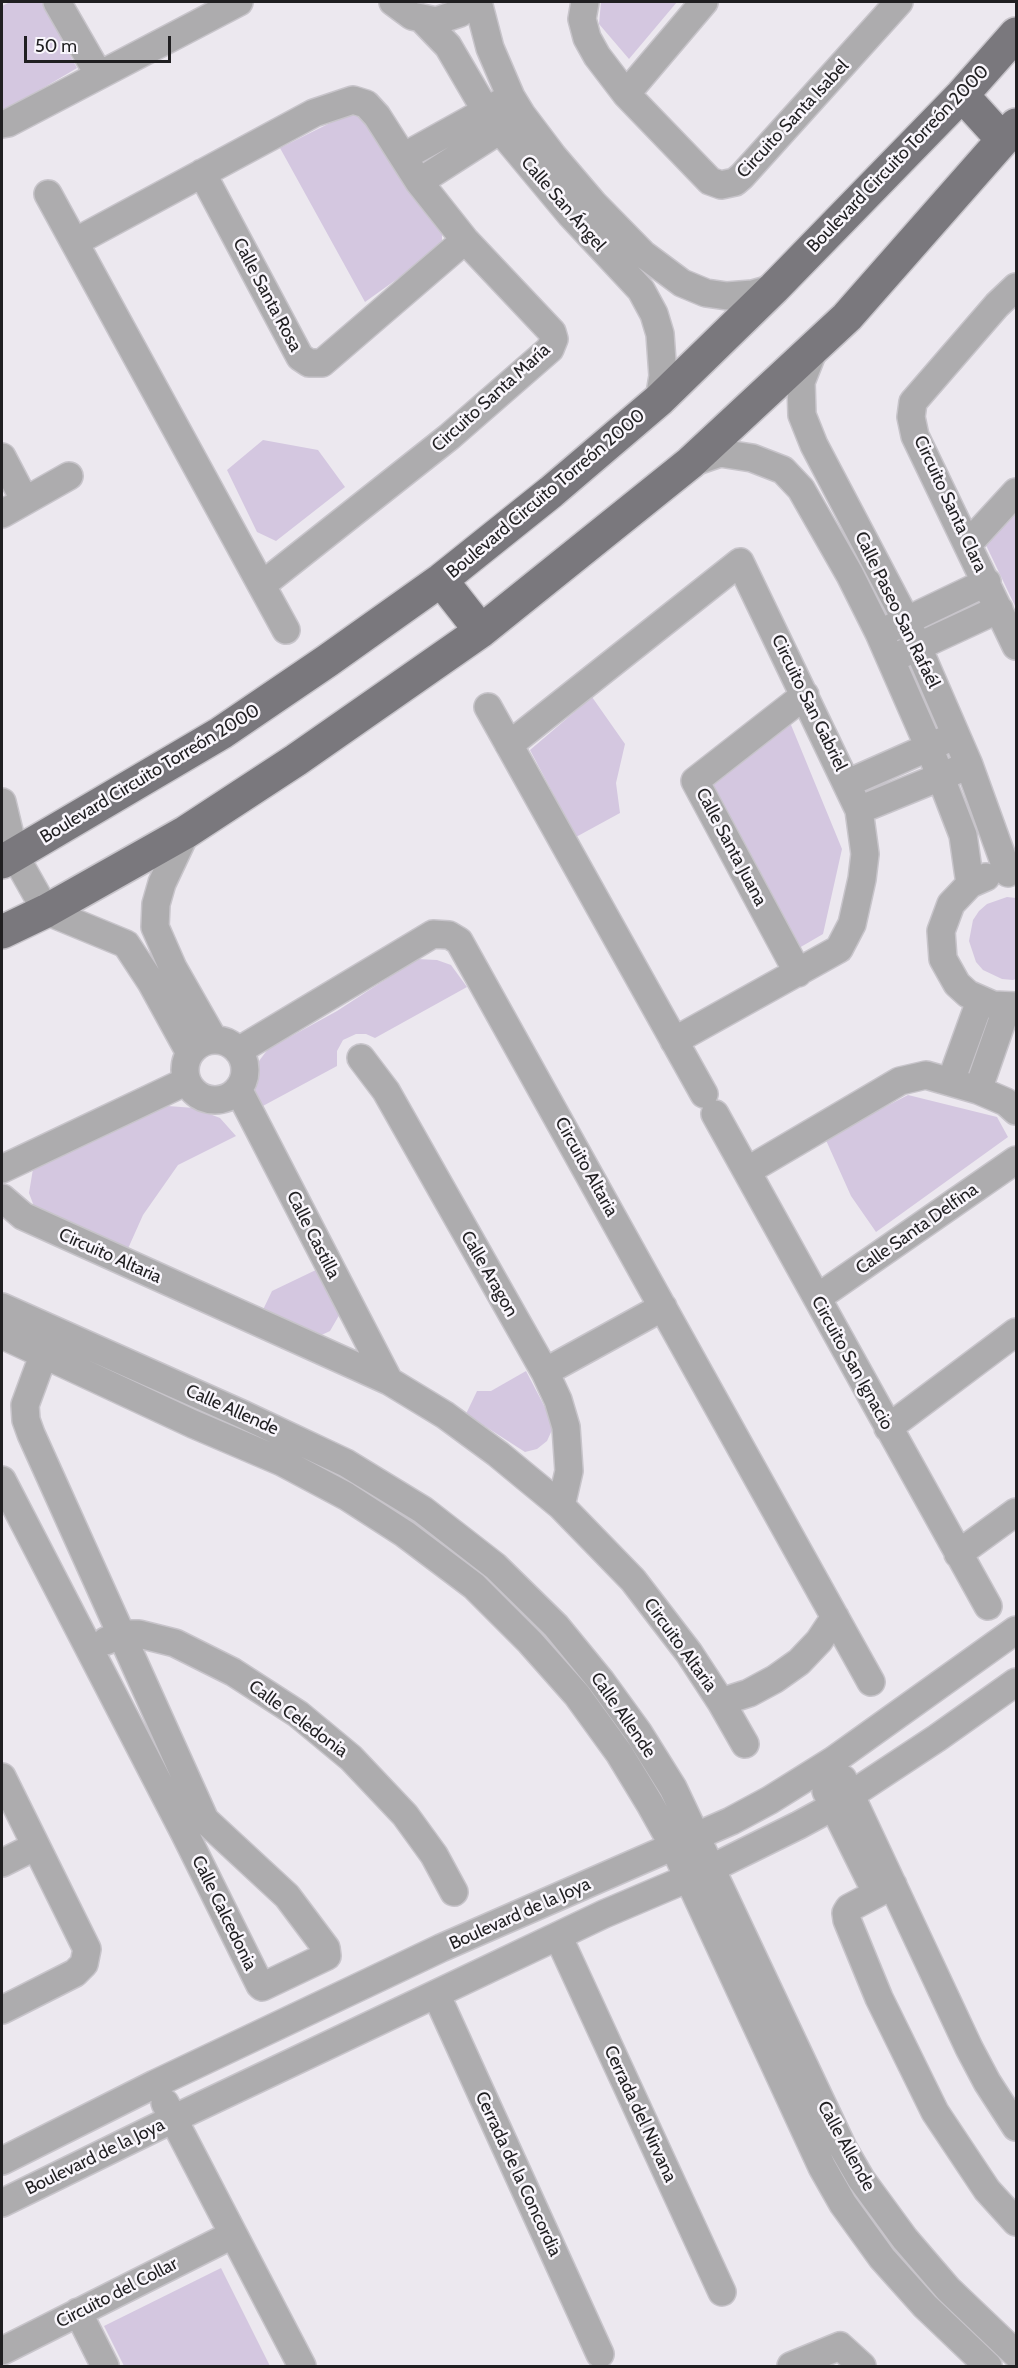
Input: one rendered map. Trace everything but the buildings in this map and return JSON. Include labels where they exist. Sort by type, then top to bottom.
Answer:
[{"type":"main road","name":"Boulevard Circuito Torreón 2000","points":[[6,854],[221,733],[327,662],[441,580],[551,492],[658,400],[774,288],[962,95],[1017,34]]},
{"type":"main road","points":[[2,932],[46,911],[186,832],[296,760],[481,631],[690,463],[847,318],[1010,132],[962,95]]},
{"type":"main road","points":[[441,580],[481,631]]},
{"type":"street","points":[[57,2],[99,75]]},
{"type":"street","points":[[2,124],[8,123],[99,75],[207,9],[240,2]]},
{"type":"street","name":"Calle San Ángel","points":[[393,2],[406,13],[423,20],[448,46],[493,121],[570,214],[641,290],[654,314],[660,334],[663,376],[658,400]]},
{"type":"street","points":[[423,20],[448,19],[460,13],[472,2]]},
{"type":"street","name":"Calle San Ángel","points":[[478,2],[490,48],[517,106],[553,156],[594,204],[643,254],[682,284],[706,292],[727,296],[753,294],[774,288]]},
{"type":"street","name":"Circuito Santa Isabel","points":[[585,2],[582,19],[587,38],[597,56],[626,94],[710,182],[721,185],[728,184],[742,176],[899,2]]},
{"type":"street","points":[[626,94],[704,2]]},
{"type":"street","name":"Circuito Santa María","points":[[75,242],[314,112],[353,100],[366,104],[377,116],[419,182],[465,240],[549,326],[554,339],[553,346],[449,437],[262,585]]},
{"type":"street","points":[[419,182],[493,121],[517,106]]},
{"type":"street","points":[[403,157],[493,121]]},
{"type":"street","name":"Calle Santa Rosa","points":[[202,173],[300,357],[309,363],[322,363],[465,240]]},
{"type":"street","points":[[48,194],[286,630]]},
{"type":"street","name":"Circuito Santa Clara","points":[[1017,287],[997,305],[913,402],[911,417],[915,436],[969,543],[1017,646]]},
{"type":"street","name":"Calle Paseo San Rafaél","points":[[815,348],[801,382],[802,415],[814,445],[906,620],[957,735],[1012,874]]},
{"type":"street","name":"Calle Paseo San Rafaél","points":[[690,463],[720,453],[752,458],[783,470],[801,489],[850,575],[879,633],[929,747],[963,835],[970,884]]},
{"type":"street","points":[[2,457],[26,501]]},
{"type":"street","points":[[2,514],[69,476]]},
{"type":"street","points":[[969,543],[1017,492]]},
{"type":"street","name":"Circuito San Gabriel","points":[[509,745],[740,561],[859,810],[865,854],[859,899],[852,924],[839,949],[798,974],[674,1041]]},
{"type":"street","points":[[879,633],[987,582]]},
{"type":"street","points":[[891,659],[999,609]]},
{"type":"street","name":"Calle Santa Juana","points":[[798,974],[695,781],[805,695]]},
{"type":"street","points":[[489,707],[674,1041]]},
{"type":"street","points":[[848,783],[957,735]]},
{"type":"street","points":[[859,810],[969,765]]},
{"type":"street","points":[[2,802],[6,854],[46,911],[126,944],[214,1040]]},
{"type":"street","points":[[186,832],[162,883],[156,904],[155,927],[190,1053]]},
{"type":"street","points":[[978,1090],[1012,1006],[980,1001],[957,984],[944,959],[941,931],[951,904],[970,884],[982,878],[1012,874]]},
{"type":"street","points":[[126,944],[155,927]]},
{"type":"street","name":"Circuito Altaria","points":[[238,1052],[433,934],[449,935],[459,941],[871,1682]]},
{"type":"street","points":[[951,1081],[980,1001]]},
{"type":"street","points":[[214,1040],[231,1045],[238,1052],[244,1064],[244,1077],[238,1089],[231,1096],[221,1100],[210,1100],[192,1090],[187,1081],[185,1067],[190,1053],[205,1042],[214,1040]]},
{"type":"street","name":"Circuito San Ignacio","points":[[674,1041],[987,1606]]},
{"type":"street","name":"Calle Aragon","points":[[361,1058],[386,1091],[545,1372],[558,1400],[566,1427],[569,1471],[561,1506]]},
{"type":"street","points":[[747,1171],[900,1081],[926,1075],[978,1090],[1006,1102],[1017,1111]]},
{"type":"street","points":[[2,1169],[187,1081]]},
{"type":"street","name":"Calle Castilla","points":[[238,1089],[388,1381]]},
{"type":"street","name":"Calle Santa Delfina","points":[[817,1298],[1017,1160]]},
{"type":"street","name":"Circuito Altaria","points":[[2,1198],[22,1216],[388,1381],[445,1415],[498,1454],[561,1506],[633,1580],[689,1653],[745,1744]]},
{"type":"street","name":"Calle Allende","points":[[2,1307],[346,1463],[423,1510],[495,1566],[556,1626],[601,1681],[638,1732],[673,1788],[685,1842]]},
{"type":"street","points":[[545,1372],[663,1307]]},
{"type":"street","points":[[888,1428],[1017,1332]]},
{"type":"street","name":"Calle Allende","points":[[2,1335],[43,1356],[282,1462],[345,1496],[405,1534],[474,1586],[530,1642],[577,1695],[685,1842],[861,2179],[905,2239],[948,2289],[1017,2354]]},
{"type":"street","name":"Calle Calcedonia","points":[[2,1480],[89,1649],[194,1826],[287,1896],[326,1948],[327,1956],[261,1986],[194,1826],[120,1634],[26,1420],[25,1405],[43,1356]]},
{"type":"street","points":[[958,1554],[1017,1512]]},
{"type":"street","name":"Circuito Altaria","points":[[721,1702],[749,1693],[775,1679],[799,1662],[819,1641],[835,1617]]},
{"type":"street","name":"Boulevard de la Joya","points":[[2,2161],[154,2084],[441,1948],[685,1842],[770,1800],[825,1766],[1017,1630]]},
{"type":"street","points":[[89,1649],[120,1634]]},
{"type":"street","name":"Calle Celedonia","points":[[120,1634],[139,1634],[175,1643],[233,1672],[298,1714],[351,1758],[405,1815],[434,1855],[454,1892]]},
{"type":"street","name":"Boulevard de la Joya","points":[[2,2203],[558,1936],[700,1873],[842,1800],[1017,1682]]},
{"type":"street","points":[[825,1766],[884,1889],[987,2082],[1017,2127]]},
{"type":"street","points":[[2,1777],[87,1949],[87,1957],[75,1973],[2,2010]]},
{"type":"street","points":[[2,1863],[36,1846]]},
{"type":"street","name":"Calle Allende","points":[[700,1873],[822,2167],[843,2204],[882,2258],[987,2367]]},
{"type":"street","points":[[884,1889],[849,1908],[846,1913],[847,1920],[879,1998],[946,2130],[987,2190],[1017,2222]]},
{"type":"street","name":"Cerrada del Nirvana","points":[[558,1936],[722,2292]]},
{"type":"street","name":"Cerrada de la Concordia","points":[[436,1994],[600,2354]]},
{"type":"street","points":[[154,2084],[302,2367]]},
{"type":"street","name":"Circuito del Collar","points":[[2,2351],[232,2235]]},
{"type":"street","points":[[78,2312],[105,2367]]},
{"type":"street","points":[[794,2366],[840,2346],[862,2367]]},
{"type":"shaded area","points":[[10,2],[42,2],[77,68],[6,110],[2,110],[2,6]]},
{"type":"shaded area","points":[[601,2],[677,2],[629,59],[599,24]]},
{"type":"shaded area","points":[[350,113],[361,114],[442,230],[442,243],[432,254],[365,302],[280,148]]},
{"type":"shaded area","points":[[263,440],[318,450],[345,487],[276,541],[257,532],[227,470]]},
{"type":"shaded area","points":[[1016,509],[1016,608],[985,543]]},
{"type":"shaded area","points":[[592,697],[625,744],[616,783],[620,813],[576,837],[530,750]]},
{"type":"shaded area","points":[[789,720],[842,849],[823,934],[799,948],[710,782]]},
{"type":"shaded area","points":[[1007,897],[1016,898],[1016,979],[1013,980],[1002,979],[983,970],[976,962],[969,941],[973,920],[979,911],[987,904]]},
{"type":"shaded area","points":[[417,959],[437,960],[451,965],[467,987],[375,1038],[366,1034],[356,1034],[343,1040],[337,1051],[337,1066],[261,1107],[255,1097],[254,1076],[256,1065],[268,1049],[337,1011]]},
{"type":"shaded area","points":[[908,1095],[997,1117],[1008,1137],[876,1232],[851,1196],[825,1138]]},
{"type":"shaded area","points":[[168,1106],[194,1108],[220,1118],[236,1136],[178,1165],[143,1215],[126,1253],[35,1209],[29,1193],[33,1169],[147,1111]]},
{"type":"shaded area","points":[[320,1268],[341,1312],[330,1331],[313,1339],[260,1316],[272,1291]]},
{"type":"shaded area","points":[[526,1371],[550,1417],[552,1430],[547,1441],[537,1449],[525,1452],[466,1414],[477,1391],[491,1391]]},
{"type":"shaded area","points":[[221,2268],[270,2366],[124,2366],[104,2326]]}]
